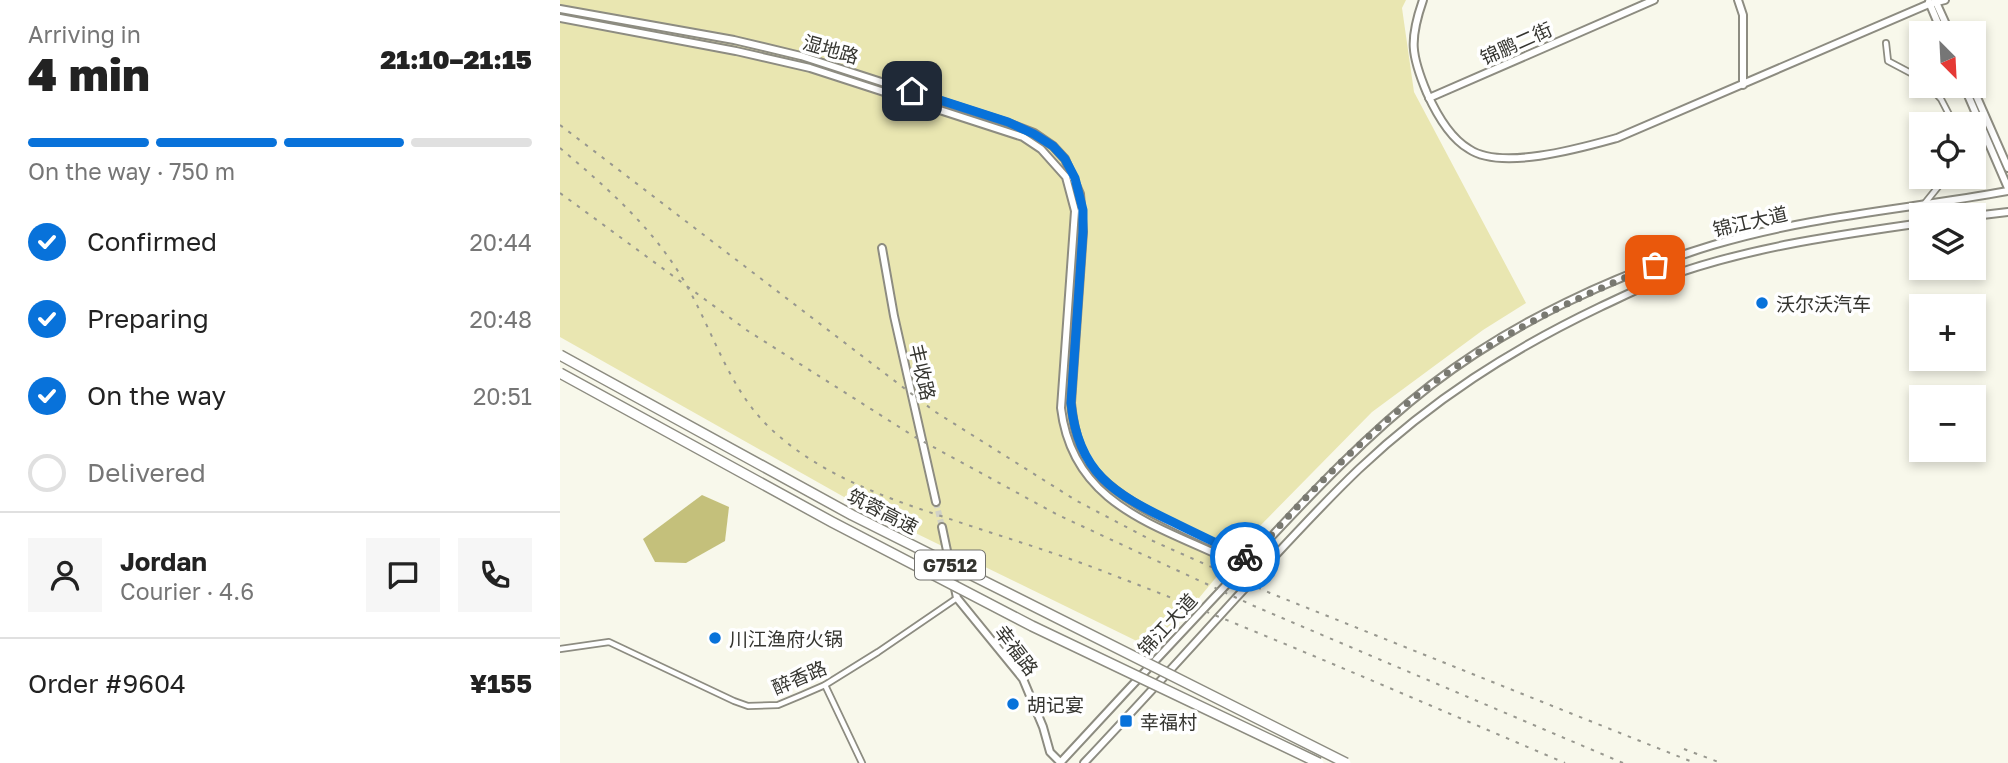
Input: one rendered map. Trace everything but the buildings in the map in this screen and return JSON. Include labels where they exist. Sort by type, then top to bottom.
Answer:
[{"type":"highway","name":"筑蓉高速","points":[[560,355],[852,515],[1346,763]]},
{"type":"highway","name":"筑蓉高速","points":[[560,373],[832,523],[997,608],[1320,763]]},
{"type":"street","points":[[1423,0],[1415,24],[1414,60],[1429,98],[1452,135],[1470,151],[1497,158],[1532,157],[1576,150],[1617,138],[1932,1],[1945,0]]},
{"type":"street","name":"锦鹏二街","points":[[1429,98],[1654,0]]},
{"type":"street","points":[[1738,0],[1742,15],[1742,85]]},
{"type":"street","points":[[1932,1],[1938,21]]},
{"type":"street","points":[[1932,1],[1943,21]]},
{"type":"street","name":"湿地路","points":[[560,9],[734,40],[801,56],[1008,122],[1053,146],[1065,159],[1079,189],[1083,210],[1071,403],[1076,435],[1088,462],[1124,498],[1264,567]]},
{"type":"street","name":"湿地路","points":[[560,18],[736,51],[810,68],[1023,137],[1041,149],[1066,177],[1075,211],[1061,392],[1063,422],[1070,449],[1088,480],[1123,509],[1258,575]]},
{"type":"street","points":[[1886,43],[1888,61],[1909,72]]},
{"type":"street","points":[[1969,98],[2008,190]]},
{"type":"street","points":[[1977,98],[2008,169]]},
{"type":"street","points":[[1072,194],[1079,189]]},
{"type":"street","points":[[1925,203],[1936,189]]},
{"type":"street","name":"锦江大道","points":[[1934,203],[2008,190]]},
{"type":"street","name":"锦江大道","points":[[1060,763],[1334,470],[1384,423],[1473,356],[1524,325],[1645,269],[1715,244],[1816,222],[1909,207]]},
{"type":"street","points":[[1986,215],[2008,212]]},
{"type":"street","name":"锦江大道","points":[[1084,763],[1264,567],[1359,469],[1406,428],[1493,364],[1531,341],[1647,285],[1721,260],[1810,239],[1909,225]]},
{"type":"street","name":"丰收路","points":[[882,248],[894,316],[936,502]]},
{"type":"street","points":[[1065,343],[1074,343]]},
{"type":"street","points":[[942,527],[957,598]]},
{"type":"street","name":"醉香路","points":[[560,649],[609,642],[748,706],[778,705],[825,685],[957,598]]},
{"type":"street","name":"幸福路","points":[[957,598],[1023,679],[1043,727],[1050,752],[1060,763]]},
{"type":"street","points":[[825,685],[862,763]]},
{"type":"shaded area","points":[[560,0],[1406,0],[1402,8],[1414,92],[1526,303],[1483,330],[1372,412],[1252,534],[1199,598],[1151,648],[860,506],[560,337]]},
{"type":"shaded area","points":[[702,495],[729,507],[725,541],[686,563],[655,562],[643,539]]},
{"type":"tunnel","points":[[936,502],[942,527]]},
{"type":"railway","points":[[560,125],[934,411],[1077,501],[1153,541],[1270,593],[1695,763]]},
{"type":"railway","points":[[560,148],[610,192],[655,240],[692,295],[743,395],[771,429],[810,459],[875,492],[1075,561],[1174,599],[1565,763]]},
{"type":"railway","points":[[560,193],[748,331],[915,437],[1058,515],[1254,606],[1623,763]]},
{"type":"railway","points":[[1684,749],[1721,763]]},
{"type":"way so far","points":[[1245,557],[1250,559],[1343,461],[1384,423],[1433,384],[1524,325],[1655,265]]},
{"type":"place","name":"沃尔沃汽车","points":[[1762,303]]},
{"type":"place","name":"川江渔府火锅","points":[[715,638]]},
{"type":"place","name":"胡记宴","points":[[1013,704]]},
{"type":"place","name":"幸福村","points":[[1126,721]]},
{"type":"route","points":[[912,91],[1008,122],[1053,146],[1065,159],[1075,178],[1083,210],[1071,403],[1076,435],[1082,450],[1098,474],[1124,498],[1245,557]]}]
